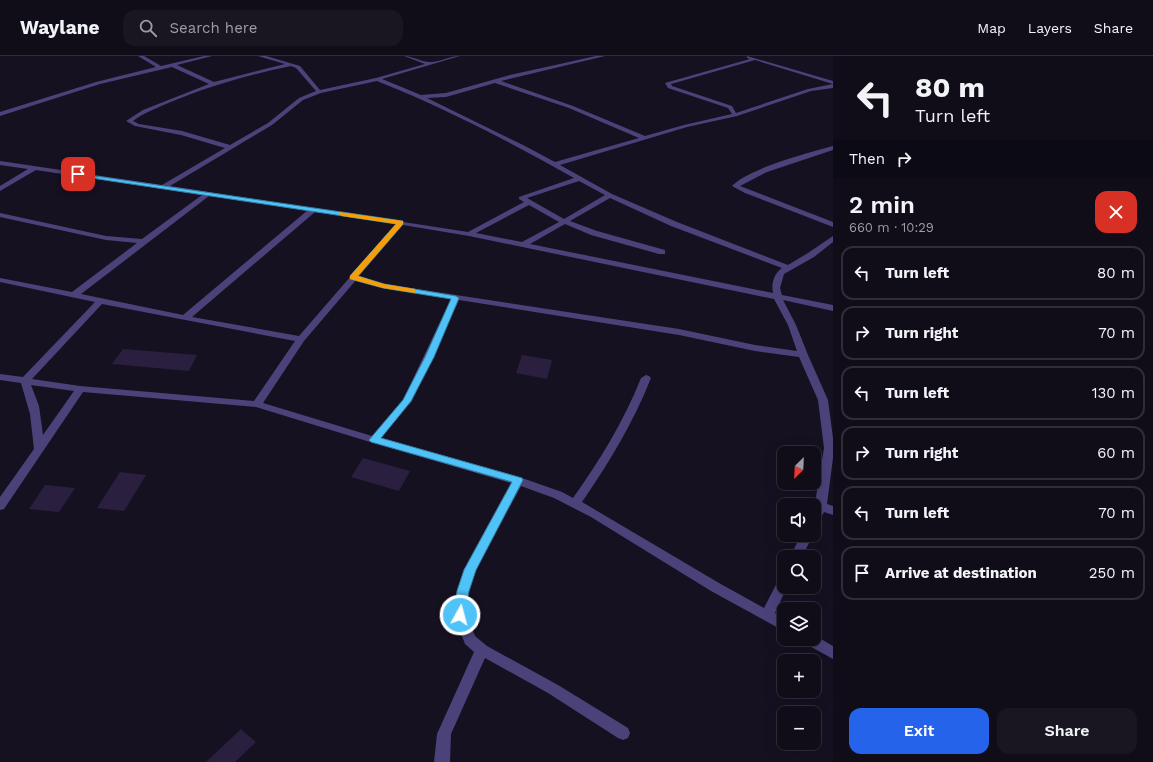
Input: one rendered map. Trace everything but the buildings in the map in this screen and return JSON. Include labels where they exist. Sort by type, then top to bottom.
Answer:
[{"type":"street","points":[[140,56],[161,68]]},
{"type":"street","points":[[0,114],[98,83],[210,56]]},
{"type":"street","points":[[260,56],[298,67],[319,92]]},
{"type":"street","points":[[406,56],[428,63]]},
{"type":"street","points":[[163,187],[270,124],[301,99],[319,92],[377,79],[428,63],[458,56]]},
{"type":"street","points":[[418,97],[436,97],[446,95],[495,81],[603,56]]},
{"type":"street","points":[[746,56],[833,85]]},
{"type":"street","points":[[735,115],[730,107],[670,87],[668,83],[755,59]]},
{"type":"street","points":[[229,148],[182,133],[137,125],[129,121],[181,95],[242,75],[291,64]]},
{"type":"street","points":[[172,65],[213,84]]},
{"type":"street","points":[[377,79],[410,92],[556,164],[610,195],[674,224],[788,268]]},
{"type":"street","points":[[495,81],[538,94],[611,123],[644,138]]},
{"type":"street","points":[[556,164],[644,138],[735,115],[810,90],[833,85]]},
{"type":"street","points":[[833,148],[752,174],[737,182],[735,186],[833,225]]},
{"type":"street","points":[[0,163],[314,209],[468,234],[833,308]]},
{"type":"street","points":[[0,189],[35,168]]},
{"type":"street","points":[[580,178],[521,198],[563,221],[594,233],[662,252]]},
{"type":"street","points":[[74,295],[207,194]]},
{"type":"street","points":[[523,245],[610,195]]},
{"type":"street","points":[[468,234],[528,203]]},
{"type":"street","points":[[185,318],[314,209]]},
{"type":"street","points":[[0,216],[106,238],[145,242]]},
{"type":"street","points":[[258,404],[301,339],[401,223]]},
{"type":"street","points":[[833,238],[780,274],[776,288],[778,298],[792,325],[803,355],[823,400],[829,448],[821,506],[833,511]]},
{"type":"street","points":[[353,277],[383,286],[672,331],[755,348],[803,355]]},
{"type":"street","points":[[0,280],[185,318],[301,339]]},
{"type":"street","points":[[374,440],[407,401],[456,298]]},
{"type":"street","points":[[25,381],[101,300]]},
{"type":"street","points":[[0,378],[80,389],[258,404],[374,440],[518,480],[558,495],[595,514],[715,587],[777,621]]},
{"type":"street","points":[[575,504],[606,460],[638,401],[646,378]]},
{"type":"street","points":[[25,381],[32,397],[38,421],[39,449]]},
{"type":"street","points":[[0,506],[80,389]]},
{"type":"street","points":[[518,480],[470,570],[463,591],[460,615],[470,640],[482,650],[554,688],[623,733]]},
{"type":"street","points":[[767,616],[778,594]]},
{"type":"street","points":[[821,646],[833,653]]},
{"type":"street","points":[[442,762],[444,734],[482,650]]},
{"type":"slow traffic","points":[[342,214],[401,223],[353,277],[383,286],[413,291]]},
{"type":"route","points":[[78,174],[401,223],[353,277],[383,286],[456,298],[407,401],[374,440],[518,480],[470,570],[463,591],[460,615]]}]
